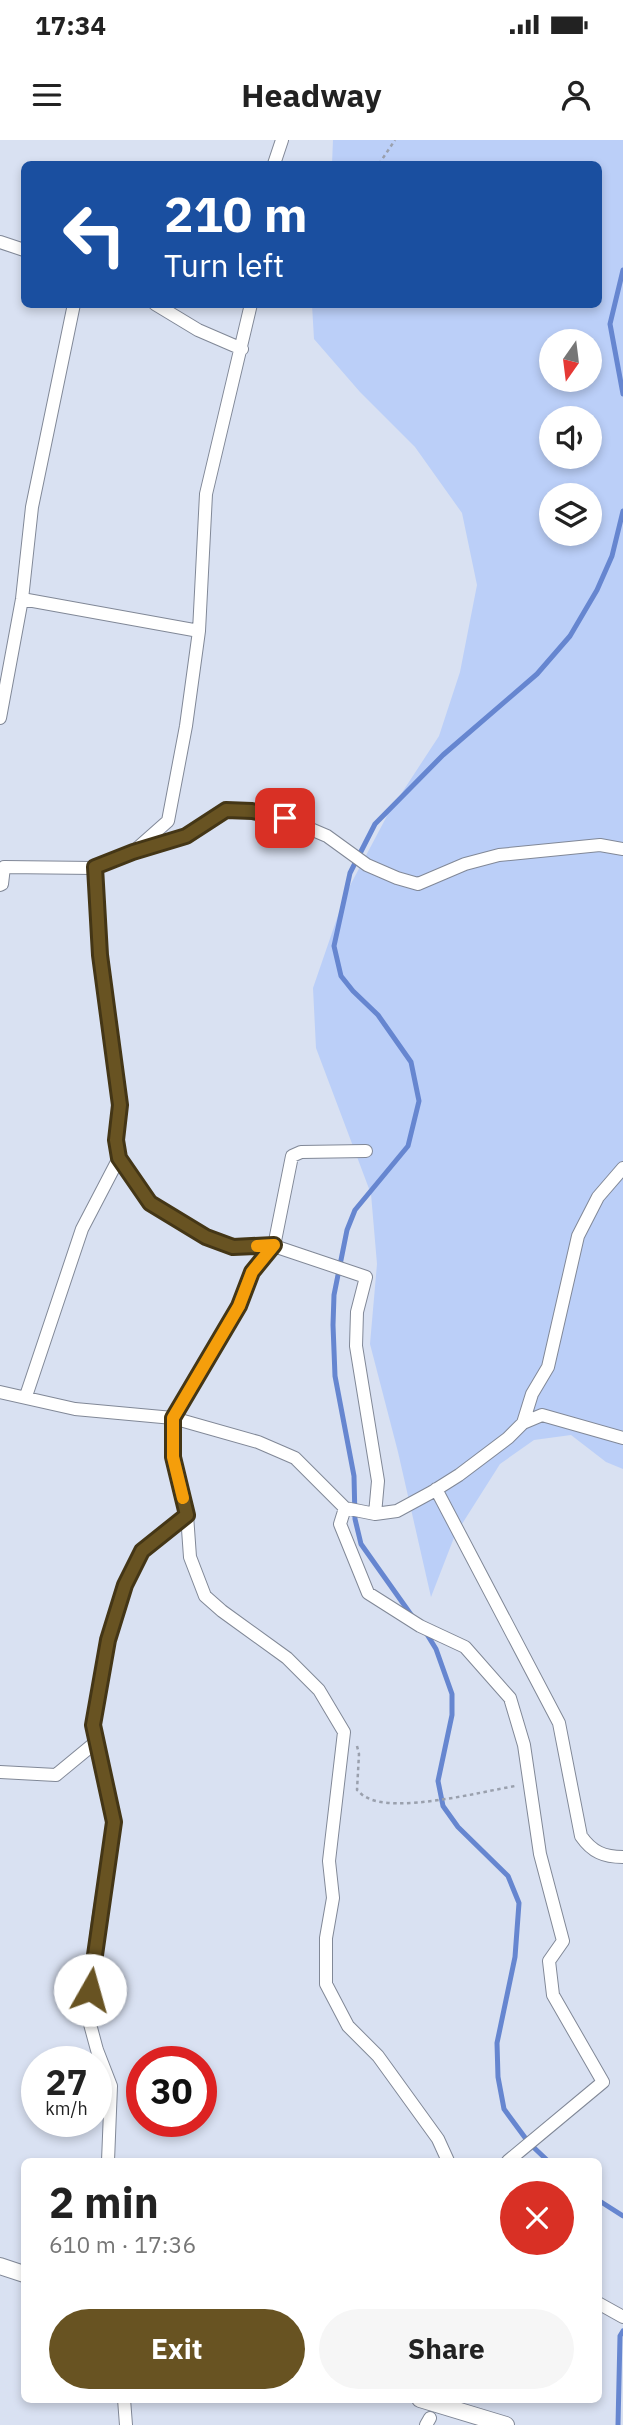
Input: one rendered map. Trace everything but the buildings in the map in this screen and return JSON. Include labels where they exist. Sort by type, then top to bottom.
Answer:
[{"type":"street","points":[[275,161],[282,140]]},
{"type":"street","points":[[0,242],[21,249]]},
{"type":"street","points":[[0,718],[22,599],[32,508],[73,308]]},
{"type":"street","points":[[162,308],[198,330],[242,349]]},
{"type":"street","points":[[133,852],[168,821],[186,726],[199,631],[206,494],[250,308]]},
{"type":"street","points":[[22,599],[199,631]]},
{"type":"street","points":[[0,885],[2,861],[95,867],[186,836],[226,810],[252,811],[285,818],[327,836],[368,865],[418,884],[465,864],[499,855],[600,845],[623,849]]},
{"type":"street","points":[[95,867],[100,955],[120,1105],[116,1140],[119,1158],[150,1203],[206,1237],[233,1247],[274,1245],[366,1277],[358,1312],[356,1346],[378,1481],[375,1514]]},
{"type":"street","points":[[366,1151],[301,1152],[292,1156],[274,1245],[252,1272],[239,1306],[173,1418],[173,1457],[187,1515],[190,1557],[205,1596],[287,1658],[319,1690],[344,1732],[329,1861],[333,1898],[326,1937],[326,1984],[348,2026],[378,2056],[438,2140],[447,2158]]},
{"type":"street","points":[[26,1396],[82,1229],[119,1158]]},
{"type":"street","points":[[523,1423],[532,1394],[548,1367],[578,1236],[598,1197],[623,1168]]},
{"type":"street","points":[[0,1392],[75,1409],[173,1418],[258,1442],[295,1458],[345,1507],[375,1514],[397,1511],[436,1489],[508,1438],[523,1423],[542,1415],[623,1438]]},
{"type":"street","points":[[436,1489],[559,1723],[581,1836],[588,1846],[602,1855],[623,1857]]},
{"type":"street","points":[[345,1507],[340,1524],[368,1593],[420,1626],[465,1647],[510,1698],[524,1745],[540,1854],[563,1941],[549,1961],[553,1995],[603,2082],[512,2158]]},
{"type":"street","points":[[108,2158],[111,2086],[87,2013],[114,1822],[93,1725],[108,1640],[125,1585],[142,1551],[187,1515]]},
{"type":"street","points":[[0,1772],[56,1775],[96,1742]]},
{"type":"street","points":[[0,2266],[21,2273]]},
{"type":"street","points":[[602,2305],[623,2317]]},
{"type":"street","points":[[124,2403],[126,2425]]},
{"type":"street","points":[[433,2403],[506,2425]]},
{"type":"path","points":[[381,161],[395,140]]},
{"type":"path","points":[[344,1732],[357,1744],[358,1790],[366,1797],[384,1803],[410,1803],[528,1784]]},
{"type":"shaded area","points":[[333,140],[623,140],[623,1469],[606,1462],[571,1435],[534,1440],[500,1464],[455,1535],[431,1597],[370,1344],[377,1264],[371,1194],[316,1048],[313,988],[345,895],[388,814],[439,736],[460,672],[477,585],[462,513],[415,447],[360,392],[314,339],[312,308],[602,308],[602,161],[332,161]]},
{"type":"waterway","points":[[623,270],[610,324],[623,394]]},
{"type":"waterway","points":[[412,1616],[361,1544],[355,1519],[354,1476],[335,1376],[333,1325],[334,1295],[347,1230],[355,1210],[408,1146],[419,1101],[411,1062],[378,1015],[341,976],[334,946],[350,873],[375,824],[443,755],[537,674],[570,636],[597,590],[612,556],[623,511]]},
{"type":"waterway","points":[[425,1631],[436,1649],[452,1694],[452,1715],[438,1781],[443,1806],[458,1827],[508,1876],[519,1903],[515,1957],[497,2043],[498,2077],[504,2109],[529,2143],[545,2158]]},
{"type":"waterway","points":[[602,2203],[623,2216]]},
{"type":"waterway","points":[[618,2425],[620,2336],[623,2331]]},
{"type":"slow traffic","points":[[183,1498],[173,1457],[173,1418],[239,1306],[252,1272],[274,1245],[257,1246]]},
{"type":"route","points":[[90,1990],[114,1822],[93,1725],[108,1640],[125,1585],[142,1551],[187,1515],[173,1457],[173,1418],[239,1306],[252,1272],[274,1245],[233,1247],[206,1237],[150,1203],[119,1158],[116,1140],[120,1105],[100,955],[95,867],[186,836],[226,810],[252,811],[285,818]]}]
